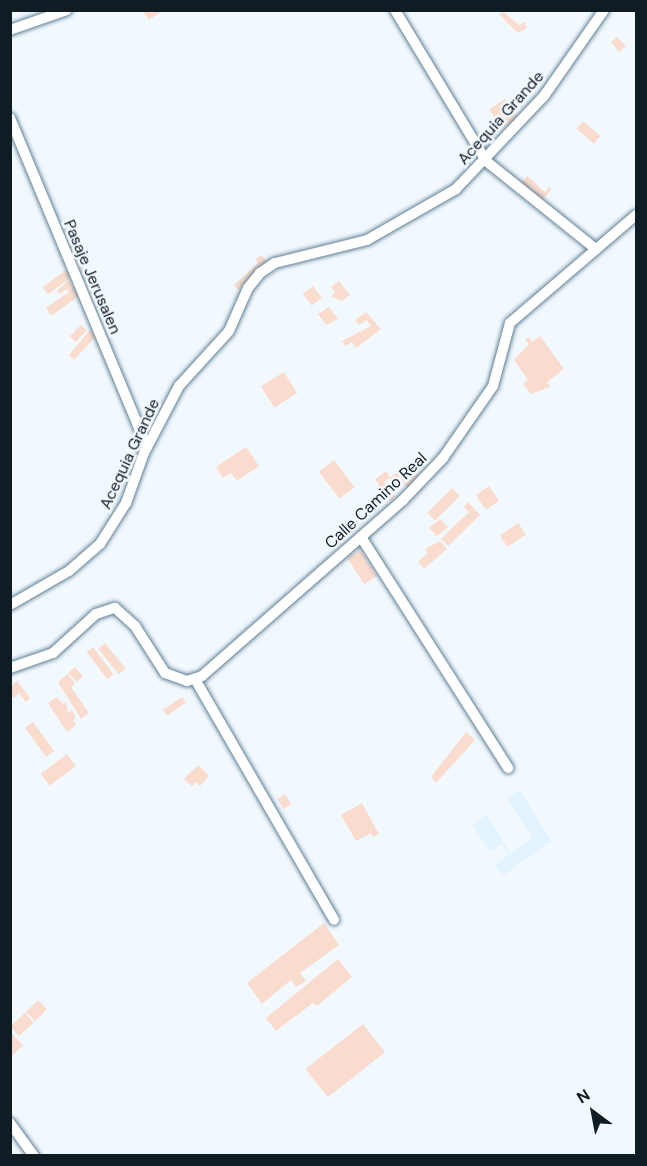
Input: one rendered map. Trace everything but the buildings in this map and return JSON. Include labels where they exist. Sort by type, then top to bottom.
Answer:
[{"type":"street","points":[[10,30],[67,10]]},
{"type":"street","points":[[395,10],[486,161],[596,249]]},
{"type":"street","name":"Acequia Grande","points":[[10,605],[69,570],[100,544],[126,503],[147,447],[180,386],[229,331],[248,288],[260,273],[275,263],[367,240],[433,206],[486,161],[544,96],[604,10]]},
{"type":"street","name":"Pasaje Jerusalen","points":[[10,118],[147,447]]},
{"type":"street","name":"Calle Camino Real","points":[[195,679],[361,537],[443,458],[493,386],[510,324],[636,214]]},
{"type":"street","points":[[361,537],[508,768]]},
{"type":"street","points":[[10,668],[53,653],[96,614],[115,608],[135,626],[165,673],[176,679],[195,679],[334,920]]},
{"type":"street","points":[[10,1123],[34,1155]]},
{"type":"shaded area","points":[[520,790],[551,841],[503,876],[495,865],[532,838],[507,799]]},
{"type":"shaded area","points":[[487,815],[510,853],[508,854],[502,844],[490,852],[472,824]]}]
